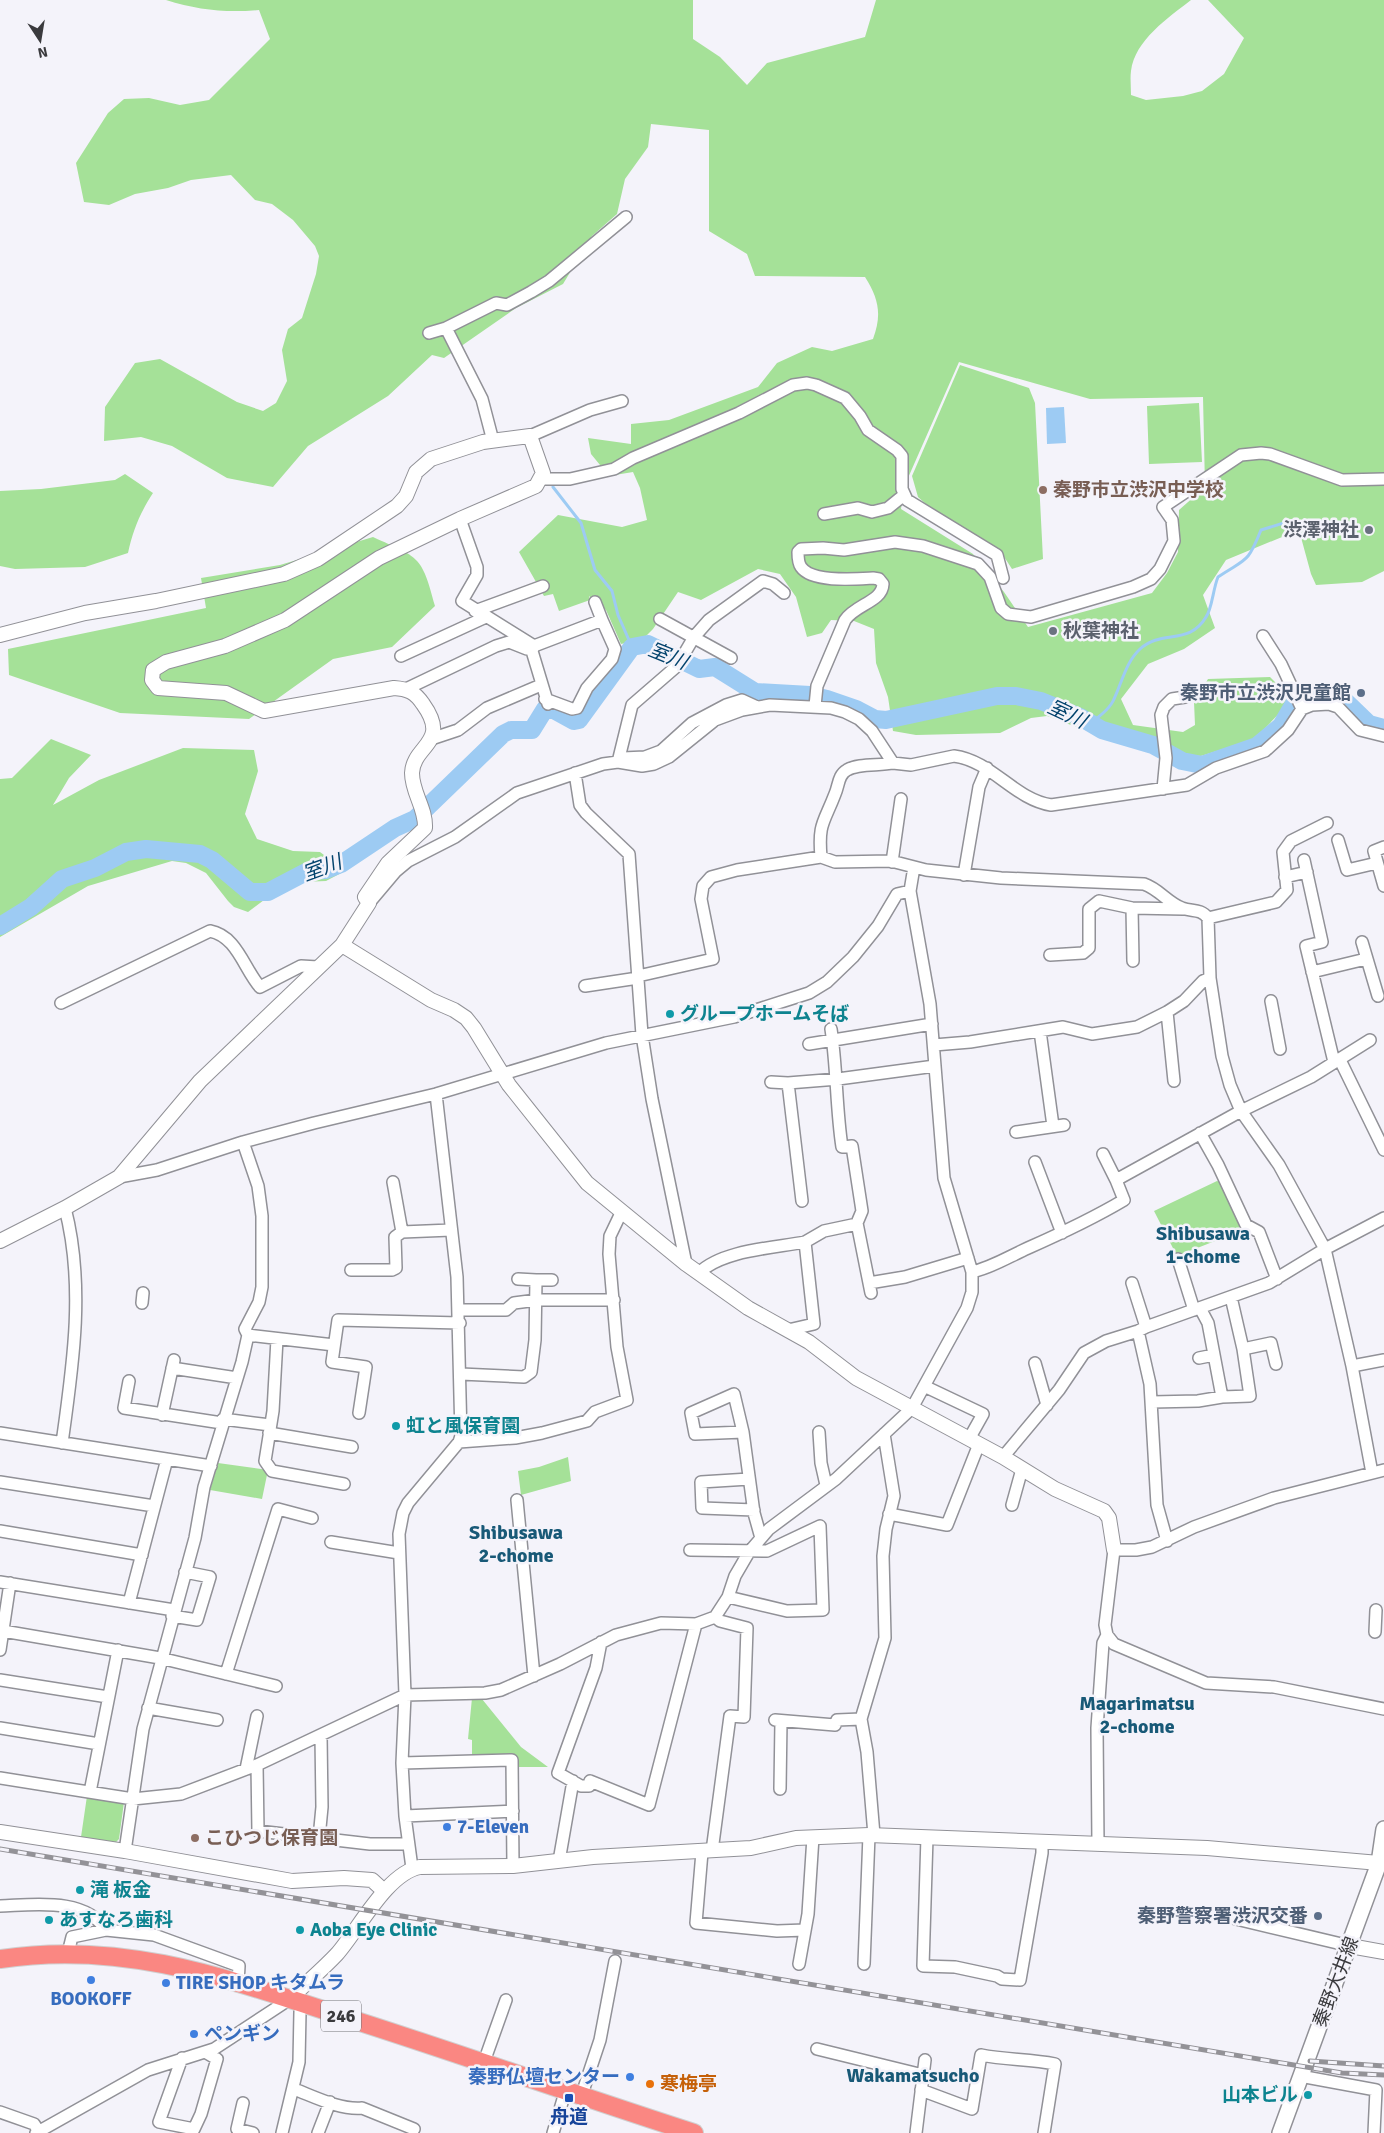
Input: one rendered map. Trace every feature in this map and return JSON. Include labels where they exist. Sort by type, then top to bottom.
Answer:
[{"type":"highway","name":"246","points":[[0,1959],[68,1953],[137,1958],[174,1965],[238,1982],[484,2062],[574,2092],[672,2130],[694,2133]]},
{"type":"main road","name":"秦野大井線","points":[[1280,2133],[1300,2076],[1382,1864],[1384,1830]]},
{"type":"street","points":[[429,333],[446,328],[496,303],[507,305],[531,292],[549,281],[570,262],[609,234],[626,217]]},
{"type":"street","points":[[446,328],[482,399],[493,441]]},
{"type":"street","points":[[541,479],[570,479],[614,469],[633,458],[738,413],[793,385],[816,384],[845,398],[860,416],[868,430],[897,450],[902,456],[902,489],[907,500],[997,556],[1007,577],[991,582]]},
{"type":"street","points":[[0,635],[84,613],[265,580],[299,568],[333,550],[397,506],[406,496],[416,472],[431,460],[483,442],[530,436],[590,410],[622,401]]},
{"type":"street","points":[[369,903],[365,897],[374,881],[388,863],[426,828],[426,816],[413,787],[412,770],[430,739],[433,727],[430,714],[416,694],[406,689],[394,688],[264,711],[226,693],[158,688],[151,674],[158,665],[225,646],[285,620],[379,558],[460,519],[536,486],[543,473],[530,436]]},
{"type":"street","points":[[815,704],[817,686],[845,620],[851,612],[879,596],[883,584],[879,579],[873,578],[827,579],[806,571],[801,567],[799,560],[798,552],[801,549],[823,548],[844,550],[895,542],[910,542],[978,564],[985,570],[996,599],[1005,611],[1018,617],[1031,617],[1134,587],[1152,579],[1160,570],[1174,541],[1172,520],[1163,507],[1241,455],[1251,453],[1270,454],[1342,480],[1384,479]]},
{"type":"street","points":[[824,514],[858,508],[872,512],[888,508],[904,494]]},
{"type":"street","points":[[460,519],[477,567],[477,575],[462,601],[533,649],[547,702],[572,709],[576,708],[587,688],[612,659],[615,649],[595,602]]},
{"type":"street","points":[[619,760],[632,705],[680,661],[694,637],[709,620],[763,581],[772,584],[784,593]]},
{"type":"street","points":[[475,610],[543,586]]},
{"type":"street","points":[[401,656],[486,617]]},
{"type":"street","points":[[660,619],[731,658]]},
{"type":"street","points":[[406,689],[496,646],[510,642],[533,649],[602,620]]},
{"type":"street","points":[[1263,636],[1280,664],[1301,707]]},
{"type":"street","points":[[430,739],[458,730],[487,708],[541,685]]},
{"type":"street","points":[[1163,789],[1166,758],[1161,715],[1164,707],[1172,699],[1185,697]]},
{"type":"street","points":[[0,1241],[65,1208],[119,1176],[200,1081],[342,945],[369,903],[396,871],[408,861],[455,837],[517,793],[575,772],[619,760],[642,766],[654,764],[669,757],[715,720],[755,706],[815,704],[859,719],[872,731],[893,763]]},
{"type":"street","points":[[1301,707],[1329,704],[1338,707],[1346,712],[1360,730],[1384,736]]},
{"type":"street","points":[[821,857],[819,837],[822,821],[835,794],[840,777],[848,769],[893,763],[911,764],[954,756],[973,760],[1031,800],[1051,805],[1188,785],[1216,768],[1265,751],[1288,730],[1301,707]]},
{"type":"street","points":[[964,874],[979,787],[986,768]]},
{"type":"street","points":[[575,772],[580,805],[629,854],[642,1036],[652,1099],[686,1264]]},
{"type":"street","points":[[892,862],[901,799]]},
{"type":"street","points":[[1208,918],[1276,902],[1287,890],[1284,877],[1283,852],[1291,841],[1327,823]]},
{"type":"street","points":[[1338,840],[1346,870],[1378,863]]},
{"type":"street","points":[[1384,847],[1374,851],[1384,886]]},
{"type":"street","points":[[585,986],[638,977],[713,959],[702,899],[703,886],[711,877],[737,870],[821,857],[835,862],[892,862],[926,870],[1000,878],[1144,884],[1152,887],[1182,909]]},
{"type":"street","points":[[1284,877],[1306,866],[1322,942],[1306,946],[1312,972],[1337,1061],[1384,1150]]},
{"type":"street","points":[[0,1778],[133,1799],[181,1794],[252,1767],[322,1736],[405,1695],[486,1693],[534,1676],[601,1642],[634,1629],[661,1623],[696,1624],[715,1617],[728,1597],[735,1576],[749,1552],[769,1529],[826,1485],[912,1408],[967,1308],[972,1292],[972,1272],[957,1228],[944,1178],[932,1024],[910,891],[914,867]]},
{"type":"street","points":[[119,1176],[157,1170],[243,1142],[314,1122],[436,1094],[503,1076],[558,1056],[734,1017],[809,993],[827,982],[853,957],[878,926],[897,894],[910,891]]},
{"type":"street","points":[[1050,955],[1075,958],[1089,948],[1089,909],[1099,901],[1132,908],[1199,911],[1208,918]]},
{"type":"street","points":[[1132,908],[1133,961]]},
{"type":"street","points":[[1208,918],[1210,978],[1222,1056],[1230,1085],[1241,1111],[1279,1165],[1325,1249],[1352,1366],[1372,1474]]},
{"type":"street","points":[[61,1003],[210,931],[218,932],[228,940],[260,987],[301,966],[318,967]]},
{"type":"street","points":[[1362,942],[1378,996]]},
{"type":"street","points":[[342,945],[431,1000],[454,1010],[466,1018],[503,1076],[557,1148],[587,1183],[621,1213],[686,1264],[748,1308],[809,1342],[856,1378],[1003,1457],[1055,1488],[1104,1511],[1108,1518],[1114,1550],[1105,1625],[1107,1634],[1114,1644],[1206,1683],[1274,1688],[1384,1709]]},
{"type":"street","points":[[1312,972],[1366,959]]},
{"type":"street","points":[[934,1045],[970,1042],[1063,1027],[1092,1034],[1137,1027],[1184,1001],[1203,981],[1210,978]]},
{"type":"street","points":[[1270,1001],[1280,1049]]},
{"type":"street","points":[[1167,1012],[1174,1081]]},
{"type":"street","points":[[808,1044],[831,1034],[932,1024]]},
{"type":"street","points":[[1016,1132],[1058,1126],[1040,1031]]},
{"type":"street","points":[[831,1034],[838,1080],[839,1127],[842,1148],[852,1146],[862,1212],[857,1224],[870,1288],[968,1258]]},
{"type":"street","points":[[1116,1180],[1241,1111],[1311,1077],[1370,1040]]},
{"type":"street","points":[[770,1082],[788,1083],[838,1080],[935,1066]]},
{"type":"street","points":[[788,1083],[802,1201]]},
{"type":"street","points":[[412,1868],[405,1816],[402,1763],[405,1695],[399,1553],[401,1518],[408,1503],[459,1442],[460,1323],[436,1094]]},
{"type":"street","points":[[1200,1133],[1218,1165],[1246,1225],[1259,1232],[1277,1278]]},
{"type":"street","points":[[125,1851],[142,1729],[160,1658],[195,1538],[204,1487],[212,1466],[223,1421],[237,1378],[248,1335],[245,1329],[259,1302],[262,1287],[262,1216],[258,1186],[243,1142]]},
{"type":"street","points":[[972,1272],[992,1268],[1021,1251],[1082,1225],[1124,1200],[1103,1154]]},
{"type":"street","points":[[1035,1162],[1062,1233]]},
{"type":"street","points":[[393,1182],[402,1232]]},
{"type":"street","points":[[62,1443],[76,1322],[76,1283],[72,1236],[65,1208]]},
{"type":"street","points":[[459,1442],[515,1438],[542,1433],[587,1421],[595,1412],[627,1400],[617,1347],[609,1254],[610,1236],[621,1213]]},
{"type":"street","points":[[1003,1457],[1047,1405],[1084,1353],[1106,1341],[1231,1297],[1277,1278],[1325,1249],[1384,1218]]},
{"type":"street","points":[[699,1273],[705,1268],[742,1253],[805,1242],[824,1231],[857,1224]]},
{"type":"street","points":[[351,1270],[392,1270],[396,1268],[395,1237],[402,1232],[451,1230]]},
{"type":"street","points":[[788,1330],[814,1324],[805,1242]]},
{"type":"street","points":[[1178,1259],[1197,1309],[1208,1324],[1222,1397]]},
{"type":"street","points":[[518,1279],[552,1280]]},
{"type":"street","points":[[461,1374],[524,1377],[530,1372],[537,1300],[536,1280]]},
{"type":"street","points":[[1132,1283],[1142,1329],[1150,1384],[1157,1505],[1168,1541]]},
{"type":"street","points":[[1152,1402],[1198,1401],[1222,1397],[1250,1396],[1243,1349],[1231,1297]]},
{"type":"street","points":[[459,1310],[506,1310],[514,1303],[537,1300],[614,1300]]},
{"type":"street","points":[[359,1413],[366,1367],[332,1362],[338,1320],[460,1323]]},
{"type":"street","points":[[248,1335],[334,1345]]},
{"type":"street","points":[[277,1339],[270,1429],[265,1461],[272,1471],[344,1484]]},
{"type":"street","points":[[1243,1349],[1271,1343],[1276,1364]]},
{"type":"street","points":[[1199,1358],[1214,1355]]},
{"type":"street","points":[[1352,1366],[1384,1360]]},
{"type":"street","points":[[1035,1363],[1047,1405]]},
{"type":"street","points":[[162,1415],[173,1364],[237,1378]]},
{"type":"street","points":[[129,1381],[124,1408],[162,1415],[223,1421],[352,1446]]},
{"type":"street","points":[[889,1514],[947,1525],[983,1414],[924,1386]]},
{"type":"street","points":[[743,1432],[694,1434],[691,1413],[734,1394],[743,1432],[754,1510],[761,1538]]},
{"type":"street","points":[[818,1432],[821,1463],[826,1485]]},
{"type":"street","points":[[0,1433],[212,1466]]},
{"type":"street","points":[[864,1964],[872,1835],[867,1752],[861,1720],[885,1638],[883,1556],[889,1514],[894,1496],[884,1434]]},
{"type":"street","points":[[129,1603],[167,1459]]},
{"type":"street","points":[[1012,1505],[1022,1470]]},
{"type":"street","points":[[1114,1550],[1136,1550],[1152,1547],[1194,1527],[1274,1498],[1384,1470]]},
{"type":"street","points":[[750,1479],[701,1482],[702,1508],[754,1510]]},
{"type":"street","points":[[0,1482],[154,1506]]},
{"type":"street","points":[[517,1500],[534,1676]]},
{"type":"street","points":[[226,1674],[278,1509],[312,1518]]},
{"type":"street","points":[[690,1550],[767,1551],[820,1526],[823,1610],[784,1610],[728,1597]]},
{"type":"street","points":[[0,1531],[142,1555]]},
{"type":"street","points":[[331,1542],[399,1553]]},
{"type":"street","points":[[0,1650],[3,1631],[5,1582],[129,1603],[197,1620],[210,1577],[186,1572]]},
{"type":"street","points":[[1375,1632],[1376,1610]]},
{"type":"street","points":[[715,1617],[720,1621],[747,1628],[744,1717],[730,1716],[696,1923],[777,1931],[805,1930]]},
{"type":"street","points":[[601,1642],[596,1668],[558,1773],[586,1787],[590,1781],[649,1805],[696,1624]]},
{"type":"street","points":[[3,1631],[160,1658],[276,1686]]},
{"type":"street","points":[[1098,1844],[1097,1728],[1103,1643],[1107,1634]]},
{"type":"street","points":[[90,1792],[118,1650]]},
{"type":"street","points":[[0,1680],[108,1697]]},
{"type":"street","points":[[148,1708],[217,1720]]},
{"type":"street","points":[[257,1716],[252,1767],[258,1831],[370,1844],[408,1844]]},
{"type":"street","points":[[780,1789],[778,1721],[835,1725],[836,1720],[861,1720]]},
{"type":"street","points":[[0,1728],[99,1744]]},
{"type":"street","points":[[319,1838],[322,1807],[322,1736]]},
{"type":"street","points":[[402,1763],[512,1760],[513,1866]]},
{"type":"street","points":[[559,1861],[573,1781]]},
{"type":"street","points":[[405,1816],[513,1811]]},
{"type":"street","points":[[0,1832],[125,1851],[292,1881],[326,1879],[372,1880],[384,1891]]},
{"type":"street","points":[[0,2112],[34,2124],[38,2132],[148,2070],[214,2049],[296,2001],[336,1954],[395,1878],[412,1868],[513,1866],[559,1861],[751,1848],[813,1837],[872,1835],[1207,1848],[1382,1864]]},
{"type":"street","points":[[798,1964],[805,1930],[813,1837]]},
{"type":"street","points":[[927,1837],[923,1966],[955,1967],[997,1976],[1002,1979],[1020,1980],[1042,1853],[1042,1842]]},
{"type":"street","points":[[0,1906],[52,1905],[81,1910],[99,1918],[106,1930]]},
{"type":"street","points":[[1236,1919],[1350,1946],[1384,1952]]},
{"type":"street","points":[[68,1953],[72,1937],[106,1930],[154,1935],[239,1966],[238,1982]]},
{"type":"street","points":[[553,2133],[600,2040],[615,1961]]},
{"type":"street","points":[[484,2062],[506,2000]]},
{"type":"street","points":[[282,2133],[299,2062],[300,2013],[296,2001]]},
{"type":"street","points":[[817,2049],[923,2075]]},
{"type":"street","points":[[182,2058],[159,2122],[194,2130],[201,2114],[217,2059],[205,2052]]},
{"type":"street","points":[[921,2090],[972,2109],[981,2055],[1002,2060],[1037,2060],[1055,2064],[1044,2133]]},
{"type":"street","points":[[916,2133],[925,2060]]},
{"type":"street","points":[[1300,2076],[1376,2090],[1374,2133]]},
{"type":"street","points":[[294,2089],[330,2102],[362,2108],[414,2129]]},
{"type":"street","points":[[318,2133],[330,2102]]},
{"type":"street","points":[[244,2103],[233,2128],[253,2133]]},
{"type":"green space","points":[[166,0],[693,0],[693,39],[720,57],[747,85],[767,63],[865,37],[876,0],[1191,0],[1154,31],[1139,49],[1134,60],[1131,74],[1131,95],[1146,100],[1183,96],[1202,91],[1224,74],[1244,38],[1208,0],[1384,0],[1384,571],[1362,582],[1316,585],[1311,574],[1299,530],[1226,560],[1203,595],[1215,628],[1184,649],[1148,664],[1121,699],[1133,725],[1183,732],[1195,725],[1194,702],[1208,679],[1270,677],[1278,685],[1288,704],[1255,739],[1201,756],[1188,755],[1130,731],[1079,728],[1047,716],[1031,718],[1000,733],[916,735],[893,731],[888,697],[876,663],[874,629],[854,621],[831,620],[822,633],[807,637],[796,597],[780,574],[758,569],[701,600],[678,592],[653,629],[643,639],[621,644],[606,610],[589,596],[590,600],[559,611],[553,594],[544,596],[519,552],[558,515],[622,527],[647,520],[640,488],[633,472],[609,476],[591,454],[588,438],[631,444],[631,424],[669,420],[758,387],[777,363],[812,347],[832,351],[873,339],[878,322],[876,300],[865,277],[755,276],[747,254],[709,231],[709,130],[651,124],[648,147],[625,179],[617,214],[592,236],[563,284],[516,308],[444,358],[432,355],[388,396],[308,446],[273,487],[227,478],[172,446],[141,437],[104,441],[105,407],[135,363],[160,359],[237,402],[263,411],[276,403],[287,381],[282,350],[288,329],[302,318],[316,274],[319,256],[315,246],[293,220],[272,204],[255,200],[231,175],[191,180],[168,188],[135,194],[109,205],[84,202],[76,163],[108,113],[124,99],[149,98],[180,105],[209,100],[270,39],[259,10],[212,10]],"holes":[[[959,362],[1090,399],[1203,397],[1205,487],[1179,510],[1178,552],[1167,573],[1152,593],[1028,627],[1004,592],[973,554],[901,509],[904,487]]]},
{"type":"green space","points":[[960,365],[1029,388],[1035,403],[1043,559],[1012,569],[999,549],[927,505],[918,497],[912,476]]},
{"type":"green space","points":[[1199,403],[1202,462],[1149,464],[1147,406]]},
{"type":"green space","points":[[125,474],[153,493],[138,522],[128,553],[85,567],[15,569],[0,566],[0,491],[41,489],[115,480]]},
{"type":"green space","points":[[373,537],[400,549],[416,560],[422,567],[435,606],[392,647],[333,659],[249,719],[120,713],[9,675],[8,649],[206,608],[201,578],[280,565]]},
{"type":"green space","points":[[51,739],[91,755],[69,778],[53,805],[99,780],[183,748],[254,750],[258,771],[245,814],[257,839],[293,851],[320,852],[345,871],[326,881],[302,882],[264,900],[248,912],[234,907],[206,873],[186,863],[172,861],[88,886],[0,937],[0,779],[12,778]]},
{"type":"green space","points":[[1217,1181],[1221,1182],[1243,1230],[1177,1256],[1154,1211]]},
{"type":"green space","points":[[568,1457],[571,1481],[521,1495],[518,1471],[539,1467]]},
{"type":"green space","points":[[218,1463],[268,1470],[262,1499],[210,1490]]},
{"type":"green space","points":[[472,1698],[482,1699],[521,1747],[548,1767],[516,1767],[472,1757],[472,1740],[468,1739]]},
{"type":"green space","points":[[87,1796],[124,1802],[119,1839],[116,1842],[81,1837]]},
{"type":"water","points":[[1064,407],[1066,443],[1047,444],[1046,408]]},
{"type":"waterway","points":[[553,487],[581,523],[595,570],[612,591],[618,615],[632,647]]},
{"type":"waterway","points":[[1090,723],[1112,703],[1135,654],[1148,643],[1183,635],[1199,626],[1208,613],[1218,577],[1245,560],[1261,530],[1290,521]]},
{"type":"waterway","name":"室川","points":[[0,926],[31,907],[62,879],[95,868],[126,852],[146,849],[200,854],[212,860],[250,892],[268,892],[308,871],[326,870],[341,864],[395,828],[415,819],[503,734],[511,730],[532,730],[545,709],[554,710],[574,721],[579,720],[632,647],[648,644],[699,669],[715,667],[755,692],[810,695],[856,709],[875,719],[886,720],[997,696],[1016,696],[1041,701],[1080,717],[1102,730],[1153,745],[1182,761],[1202,765],[1257,746],[1281,726],[1295,702],[1303,697],[1327,695],[1342,698],[1369,724],[1384,728]]},
{"type":"railway","points":[[0,1849],[1342,2073],[1384,2075]]},
{"type":"railway","points":[[1310,2061],[1384,2066]]},
{"type":"place","name":"秦野市立渋沢中学校","points":[[1043,490]]},
{"type":"place","name":"渋澤神社","points":[[1369,530]]},
{"type":"place","name":"秋葉神社","points":[[1053,631]]},
{"type":"place","name":"秦野市立渋沢児童館","points":[[1361,693]]},
{"type":"place","name":"グループホームそば","points":[[670,1014]]},
{"type":"place","name":"虹と風保育園","points":[[396,1426]]},
{"type":"place","name":"7-Eleven","points":[[447,1827]]},
{"type":"place","name":"こひつじ保育園","points":[[195,1838]]},
{"type":"place","name":"滝 板金","points":[[80,1890]]},
{"type":"place","name":"秦野警察署渋沢交番","points":[[1318,1916]]},
{"type":"place","name":"あすなろ歯科","points":[[49,1920]]},
{"type":"place","name":"Aoba Eye Clinic","points":[[300,1930]]},
{"type":"place","name":"BOOKOFF","points":[[91,1980]]},
{"type":"place","name":"TIRE SHOP キタムラ","points":[[166,1983]]},
{"type":"place","name":"ペンギン","points":[[194,2034]]},
{"type":"place","name":"秦野仏壇センター","points":[[630,2077]]},
{"type":"place","name":"寒梅亭","points":[[650,2084]]},
{"type":"place","name":"山本ビル","points":[[1308,2095]]},
{"type":"place","name":"舟道","points":[[569,2098]]},
{"type":"district","name":"Shibusawa 1-chome","points":[[1203,1244]]},
{"type":"district","name":"Shibusawa 2-chome","points":[[516,1544]]},
{"type":"district","name":"Magarimatsu 2-chome","points":[[1137,1714]]},
{"type":"district","name":"Wakamatsucho","points":[[913,2075]]}]
